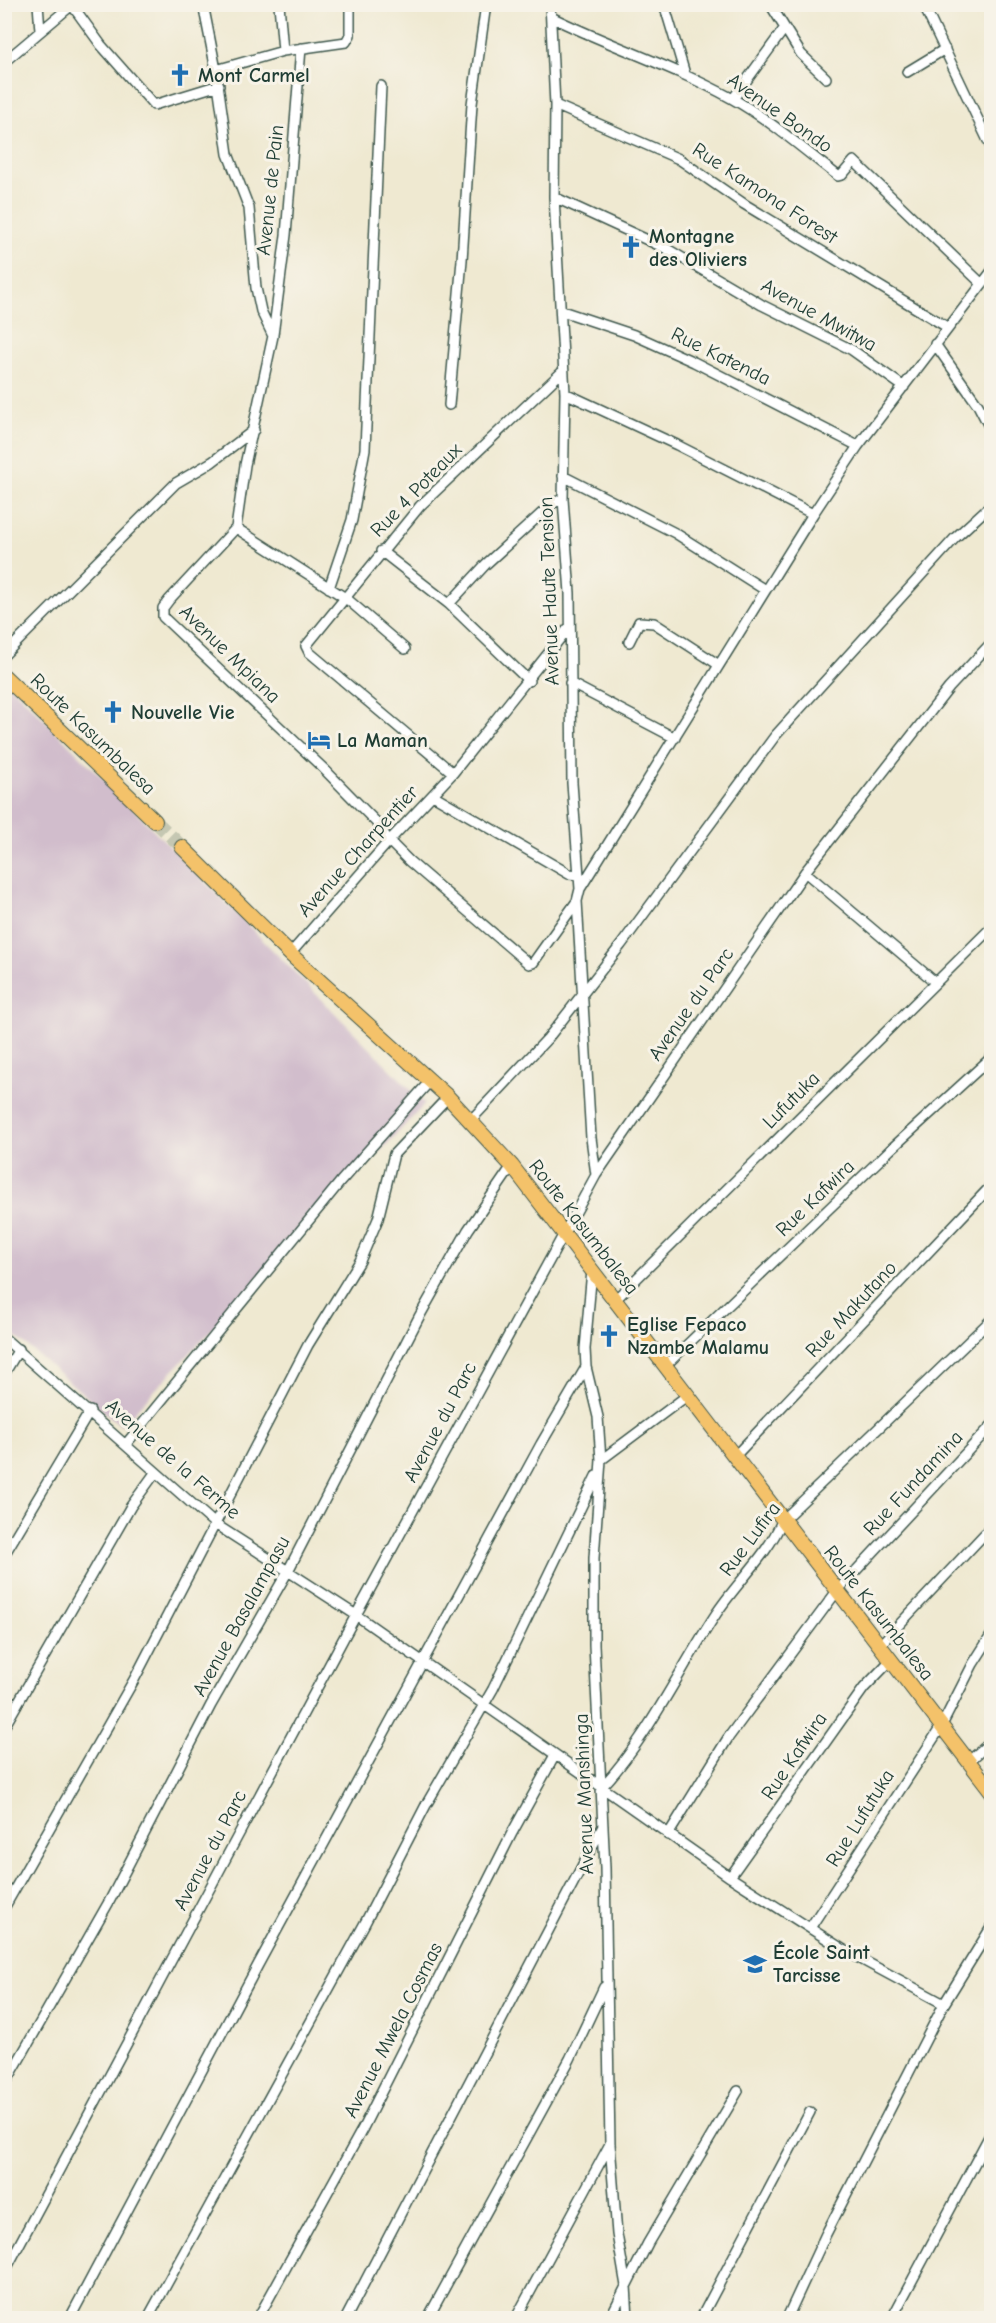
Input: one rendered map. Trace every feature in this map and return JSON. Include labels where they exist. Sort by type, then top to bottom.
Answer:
[{"type":"highway","name":"Route Kasumbalesa","points":[[4,676],[155,821]]},
{"type":"highway","name":"Route Kasumbalesa","points":[[182,847],[290,954],[448,1097],[512,1166],[992,1792]]},
{"type":"street","points":[[38,4],[40,31]]},
{"type":"street","points":[[203,4],[219,86],[228,154],[249,208],[256,288],[261,311],[273,336],[245,465],[236,528],[347,599],[405,649]]},
{"type":"street","points":[[279,4],[283,51]]},
{"type":"street","points":[[216,70],[283,51],[346,42],[350,34],[350,4]]},
{"type":"street","points":[[449,405],[462,260],[472,104],[486,4]]},
{"type":"street","name":"Avenue Haute Tension","points":[[550,4],[555,105],[554,197],[562,311],[564,393],[562,476],[569,562],[572,783],[580,889],[577,901],[591,1138],[596,1175]]},
{"type":"street","points":[[664,4],[685,74]]},
{"type":"street","points":[[770,4],[801,54],[826,78]]},
{"type":"street","points":[[923,4],[992,149]]},
{"type":"street","points":[[4,62],[72,5],[101,45],[154,105],[219,86]]},
{"type":"street","name":"Avenue Bondo","points":[[551,17],[603,42],[685,74],[733,99],[838,176],[842,175],[854,161],[981,283]]},
{"type":"street","points":[[733,99],[784,29]]},
{"type":"street","name":"Avenue de Pain","points":[[273,336],[286,234],[301,48]]},
{"type":"street","points":[[908,72],[945,49]]},
{"type":"street","points":[[329,588],[352,520],[365,449],[376,152],[381,86]]},
{"type":"street","name":"Rue Kamona Forest","points":[[555,105],[679,159],[744,204],[947,327]]},
{"type":"street","name":"Avenue Mwitwa","points":[[554,197],[667,249],[762,305],[852,350],[904,387]]},
{"type":"street","points":[[580,889],[765,590],[858,446],[992,271]]},
{"type":"street","name":"Rue Katenda","points":[[562,311],[634,335],[694,362],[858,446]]},
{"type":"street","points":[[935,344],[978,405],[992,432]]},
{"type":"street","name":"Rue 4 Poteaux","points":[[453,773],[309,652],[306,646],[347,599],[381,551],[420,506],[563,371]]},
{"type":"street","points":[[564,393],[677,445],[813,514]]},
{"type":"street","points":[[4,655],[176,483],[212,462],[254,430]]},
{"type":"street","points":[[562,476],[675,533],[765,590]]},
{"type":"street","points":[[449,604],[486,564],[553,503],[563,499]]},
{"type":"street","points":[[471,1120],[548,1038],[621,945],[775,736],[955,537],[992,504]]},
{"type":"street","name":"Avenue Mpiana","points":[[236,528],[168,600],[163,608],[163,616],[324,770],[385,832],[389,841],[499,941],[529,964],[533,963],[577,901]]},
{"type":"street","points":[[381,551],[449,604],[529,681]]},
{"type":"street","points":[[629,642],[639,622],[654,623],[719,665]]},
{"type":"street","name":"Avenue Charpentier","points":[[290,954],[389,841],[453,773],[529,681],[570,626]]},
{"type":"street","name":"Avenue du Parc","points":[[4,2273],[356,1615],[562,1233],[596,1175],[644,1101],[805,872],[949,688],[992,642]]},
{"type":"street","points":[[570,683],[675,738]]},
{"type":"street","points":[[433,795],[569,874],[579,875]]},
{"type":"street","points":[[805,872],[935,982]]},
{"type":"street","name":"Lufutuka","points":[[616,1299],[992,927]]},
{"type":"street","name":"Rue Kafwira","points":[[665,1366],[890,1150],[992,1057]]},
{"type":"street","points":[[126,1443],[341,1181],[430,1081]]},
{"type":"street","points":[[4,1908],[135,1678],[308,1345],[360,1261],[378,1219],[394,1154],[448,1097]]},
{"type":"street","name":"Avenue Basalampasu","points":[[4,2086],[110,1900],[211,1705],[288,1570],[419,1317],[468,1230],[512,1166]]},
{"type":"street","name":"Rue Makutano","points":[[735,1456],[992,1185]]},
{"type":"street","name":"Avenue Manshinga","points":[[592,1270],[587,1311],[586,1367],[598,1417],[601,1460],[594,1558],[594,1645],[602,1787],[610,2144],[617,2234],[626,2286],[628,2319]]},
{"type":"street","name":"Rue Lufira","points":[[602,1787],[641,1739],[702,1636],[735,1588],[773,1542],[782,1521],[992,1319]]},
{"type":"street","name":"Avenue de la Ferme","points":[[4,1338],[90,1411],[155,1473],[215,1524],[288,1570],[324,1597],[356,1615],[421,1664],[730,1876],[878,1969],[944,2004]]},
{"type":"street","points":[[4,1374],[19,1349]]},
{"type":"street","points":[[70,2319],[127,2208],[421,1664],[541,1444],[586,1367]]},
{"type":"street","points":[[601,1460],[688,1395]]},
{"type":"street","points":[[4,1556],[90,1411]]},
{"type":"street","name":"Rue Fundamina","points":[[837,1591],[992,1425]]},
{"type":"street","points":[[148,2319],[365,1923],[410,1834],[484,1706],[599,1471]]},
{"type":"street","points":[[4,1727],[131,1506],[155,1473]]},
{"type":"street","points":[[880,1645],[992,1526]]},
{"type":"street","points":[[668,1835],[728,1738],[837,1591]]},
{"type":"street","name":"Rue Lufutuka","points":[[810,1928],[941,1727],[973,1664],[992,1634]]},
{"type":"street","name":"Rue Kafwira","points":[[730,1876],[847,1711],[891,1660]]},
{"type":"street","points":[[968,1762],[992,1741]]},
{"type":"street","name":"Avenue Mwela Cosmas","points":[[258,2319],[363,2128],[512,1833],[555,1755]]},
{"type":"street","points":[[346,2319],[603,1825]]},
{"type":"street","points":[[787,2319],[826,2234],[944,2004],[992,1926]]},
{"type":"street","points":[[428,2319],[570,2060],[605,1985]]},
{"type":"street","points":[[610,2319],[626,2286],[738,2091]]},
{"type":"street","points":[[701,2319],[810,2112]]},
{"type":"street","points":[[892,2319],[992,2131]]},
{"type":"street","points":[[516,2319],[610,2144]]},
{"type":"shaded area","points":[[4,679],[425,1104],[121,1426],[5,1327]]},
{"type":"tunnel","points":[[155,821],[182,847]]},
{"type":"place","name":"Mont Carmel","points":[[180,75]]},
{"type":"place","name":"Montagne des Oliviers","points":[[631,247]]},
{"type":"place","name":"Nouvelle Vie","points":[[113,712]]},
{"type":"place","name":"La Maman","points":[[319,740]]},
{"type":"place","name":"Eglise Fepaco Nzambe Malamu","points":[[609,1336]]},
{"type":"place","name":"École Saint Tarcisse","points":[[755,1964]]}]
